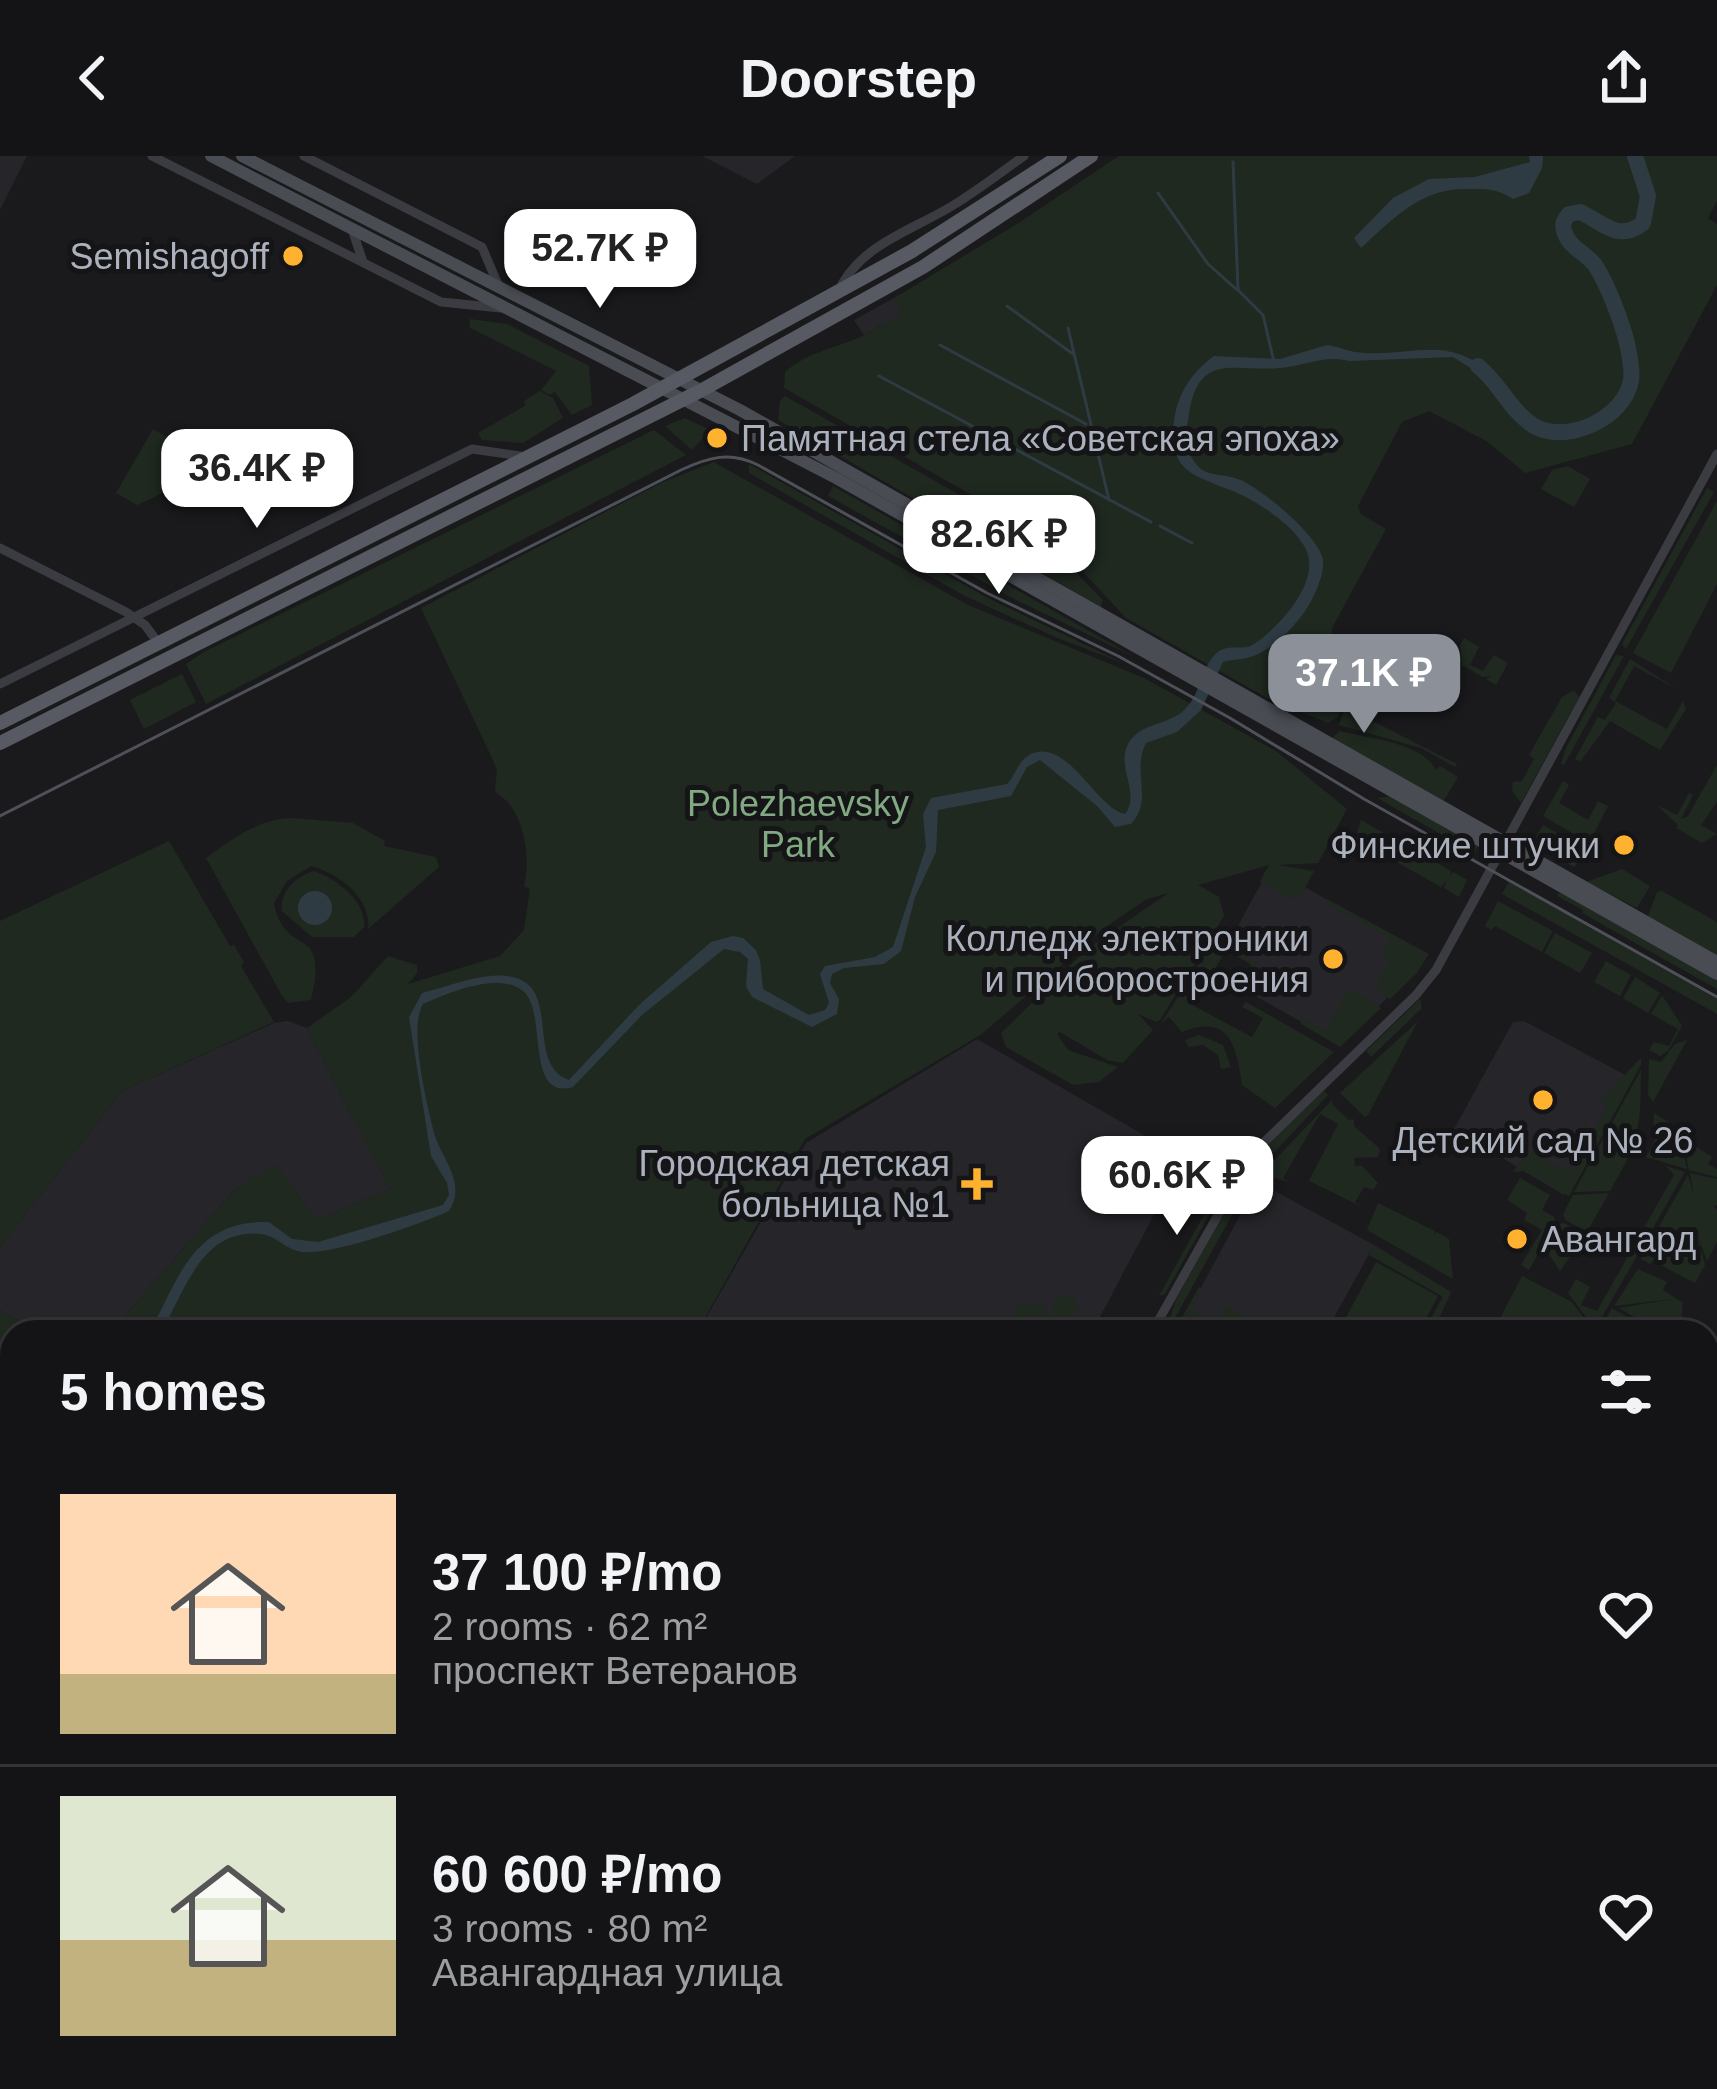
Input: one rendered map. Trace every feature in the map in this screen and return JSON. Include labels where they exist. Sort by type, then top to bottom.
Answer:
[{"type":"main road","points":[[211,156],[663,387],[1188,670]]},
{"type":"main road","points":[[242,156],[702,390],[1717,974]]},
{"type":"main road","points":[[0,743],[838,292],[1006,194],[1060,156]]},
{"type":"main road","points":[[0,724],[163,652],[685,399],[923,267],[1091,156]]},
{"type":"main road","points":[[1503,848],[1717,962]]},
{"type":"street","points":[[152,156],[441,302],[507,309]]},
{"type":"street","points":[[304,156],[482,247],[500,287]]},
{"type":"street","points":[[838,292],[846,274],[867,254],[958,203],[1024,156]]},
{"type":"street","points":[[352,229],[363,262]]},
{"type":"street","points":[[0,684],[472,449],[527,457]]},
{"type":"street","points":[[1159,1320],[1252,1153],[1424,987],[1717,454]]},
{"type":"street","points":[[0,548],[135,617],[163,652]]},
{"type":"shaded area","points":[[0,156],[27,156],[0,210]]},
{"type":"shaded area","points":[[702,156],[795,156],[757,184]]},
{"type":"shaded area","points":[[1529,156],[1543,156],[1529,193],[1513,199],[1485,189],[1451,190],[1409,207],[1361,248],[1354,238],[1393,198],[1429,179],[1475,177],[1530,162]]},
{"type":"shaded area","points":[[894,298],[904,313],[864,335],[854,320]]},
{"type":"shaded area","points":[[1327,345],[1375,353],[1442,350],[1475,361],[1493,374],[1488,379],[1453,357],[1332,359],[1269,369],[1224,368],[1202,380],[1187,426],[1192,458],[1207,472],[1248,484],[1288,514],[1319,550],[1322,571],[1310,603],[1284,635],[1258,654],[1223,662],[1201,710],[1177,732],[1146,743],[1141,805],[1131,824],[1115,827],[1097,806],[1040,760],[1027,767],[1011,796],[938,810],[936,852],[915,897],[901,951],[884,964],[844,968],[832,974],[830,983],[839,999],[837,1014],[812,1027],[752,997],[746,986],[748,959],[724,949],[642,1015],[573,1087],[558,1088],[542,1068],[534,1016],[523,991],[513,985],[487,983],[423,1004],[417,1030],[420,1067],[434,1133],[454,1181],[449,1211],[377,1238],[318,1251],[298,1251],[261,1234],[223,1241],[198,1266],[167,1320],[156,1320],[192,1256],[223,1231],[269,1222],[292,1239],[318,1242],[443,1205],[449,1195],[447,1183],[431,1156],[409,1017],[422,993],[486,977],[524,981],[540,1007],[548,1058],[569,1080],[639,1005],[711,942],[743,938],[760,960],[763,989],[809,1015],[825,1010],[829,1003],[820,974],[825,966],[875,957],[893,947],[926,847],[923,814],[931,798],[1007,784],[1027,757],[1044,751],[1069,764],[1125,814],[1131,798],[1125,753],[1133,737],[1182,712],[1213,657],[1263,637],[1293,605],[1307,580],[1308,555],[1297,535],[1243,496],[1185,468],[1174,448],[1180,397],[1194,374],[1214,356],[1280,359]]},
{"type":"shaded area","name":"Колледж электроники и приборостроения","points":[[1270,867],[1424,955],[1414,973],[1339,1043],[1243,989],[1254,971],[1251,963],[1226,948]]},
{"type":"shaded area","points":[[315,891],[327,896],[332,908],[327,920],[315,925],[303,920],[298,908],[303,896]]},
{"type":"shaded area","points":[[288,1021],[307,1028],[390,1189],[316,1220],[277,1166],[235,1189],[121,1320],[17,1320],[0,1310],[0,1247],[122,1091]]},
{"type":"shaded area","name":"Детский сад № 26","points":[[1524,1021],[1629,1077],[1564,1195],[1454,1129],[1513,1022]]},
{"type":"shaded area","name":"Городская детская больница №1","points":[[977,1039],[1184,1158],[1098,1320],[705,1320],[806,1143]]},
{"type":"shaded area","points":[[1258,1182],[1374,1245],[1333,1320],[1183,1320]]},
{"type":"green space","points":[[1119,156],[1717,156],[1717,201],[1708,218],[1717,224],[1717,285],[1632,444],[1525,473],[1488,442],[1429,411],[1402,422],[1358,506],[1361,514],[1386,529],[1333,626],[1331,635],[1356,654],[1338,717],[1328,723],[1269,699],[1126,618],[1056,543],[784,388],[785,372],[794,365],[903,313],[894,298]]},
{"type":"green space","points":[[470,319],[507,324],[589,366],[592,405],[572,415],[555,392],[549,395],[541,390],[556,371],[470,328]]},
{"type":"green space","points":[[540,391],[553,398],[563,418],[523,443],[482,440],[478,433],[525,406],[524,401]]},
{"type":"green space","points":[[785,396],[1050,546],[1103,600],[1101,607],[778,420]]},
{"type":"green space","points":[[685,418],[710,430],[692,450],[665,426]]},
{"type":"green space","points":[[153,429],[210,462],[211,470],[137,505],[116,493]]},
{"type":"green space","points":[[654,430],[686,455],[206,704],[186,664],[204,652]]},
{"type":"green space","name":"Polezhaevsky Park","points":[[714,462],[968,605],[1144,678],[1276,751],[1347,809],[1318,863],[1278,865],[1314,871],[1300,898],[1293,899],[1260,881],[1269,865],[1198,885],[1219,897],[1224,916],[1160,1020],[1138,1014],[1153,1030],[1123,1063],[1107,1060],[1057,1034],[1068,1050],[1118,1067],[1099,1082],[1073,1085],[1006,1047],[1001,1033],[1085,951],[1168,893],[1145,900],[1103,929],[982,1034],[805,1139],[704,1320],[121,1320],[235,1189],[277,1165],[316,1220],[390,1189],[307,1028],[351,997],[388,956],[417,965],[408,984],[500,956],[524,930],[530,889],[524,886],[526,856],[520,823],[495,791],[497,770],[421,608],[663,482]]},
{"type":"green space","points":[[749,464],[986,597],[1123,663],[965,596],[749,473]]},
{"type":"green space","points":[[1568,466],[1590,479],[1574,507],[1541,489],[1552,470]]},
{"type":"green space","points":[[833,486],[1135,657],[1016,600],[828,496]]},
{"type":"green space","points":[[1707,488],[1714,492],[1626,649],[1622,644]]},
{"type":"green space","points":[[1717,501],[1717,584],[1671,673],[1633,653]]},
{"type":"green space","points":[[1464,638],[1479,647],[1470,665],[1483,671],[1494,655],[1508,663],[1496,685],[1486,679],[1492,676],[1483,677],[1462,665]]},
{"type":"green space","points":[[1616,655],[1624,656],[1564,765],[1566,748]]},
{"type":"green space","points":[[1630,659],[1677,689],[1634,666],[1615,701],[1667,729],[1683,701],[1686,709],[1660,750],[1610,721],[1580,762],[1575,759],[1598,717],[1605,720],[1616,703],[1609,698]]},
{"type":"green space","points":[[182,674],[196,702],[144,729],[130,700]]},
{"type":"green space","points":[[1353,682],[1361,715],[1457,764],[1455,767],[1421,748],[1339,725]]},
{"type":"green space","points":[[1574,690],[1579,697],[1521,803],[1512,791],[1513,782],[1522,781],[1534,759],[1529,755],[1562,697]]},
{"type":"green space","points":[[1339,731],[1406,747],[1436,770],[1440,766],[1458,777],[1443,802],[1332,739]]},
{"type":"green space","points":[[1717,765],[1717,802],[1701,825],[1717,834],[1702,843],[1676,828],[1657,805],[1677,815],[1689,793],[1693,795],[1681,819],[1688,816]]},
{"type":"green space","points":[[1563,781],[1569,785],[1559,803],[1588,820],[1598,801],[1608,806],[1589,843],[1543,816]]},
{"type":"green space","points":[[1391,796],[1478,846],[1474,853],[1377,798]]},
{"type":"green space","points":[[291,818],[353,823],[385,841],[384,846],[436,857],[439,867],[368,929],[359,897],[332,874],[311,866],[287,881],[274,903],[279,920],[315,959],[311,1000],[288,1003],[206,858],[256,826]]},
{"type":"green space","points":[[1361,820],[1451,871],[1450,876],[1453,872],[1467,880],[1459,897],[1444,888],[1447,880],[1441,887],[1363,843],[1357,833]]},
{"type":"green space","points":[[1543,825],[1587,850],[1574,867],[1532,844]]},
{"type":"green space","points":[[169,841],[244,962],[241,966],[274,1022],[122,1091],[0,1247],[0,921]]},
{"type":"green space","points":[[1622,869],[1650,886],[1637,908],[1586,882]]},
{"type":"green space","points":[[314,871],[340,885],[360,908],[364,927],[354,937],[312,937],[282,911],[290,886]]},
{"type":"green space","points":[[1509,882],[1717,999],[1717,1014],[1502,894]]},
{"type":"green space","points":[[1560,892],[1717,980],[1717,989],[1582,913],[1557,896]]},
{"type":"green space","points":[[1657,892],[1717,922],[1717,955],[1648,916]]},
{"type":"green space","points":[[1327,899],[1429,954],[1390,999],[1375,988],[1390,961],[1382,956],[1390,941],[1362,921],[1324,904]]},
{"type":"green space","points":[[1498,901],[1553,931],[1542,952],[1495,926],[1491,930],[1485,926]]},
{"type":"green space","points":[[1228,918],[1219,935],[1221,942],[1256,963],[1254,981],[1248,980],[1253,971],[1249,963],[1226,950],[1216,967],[1220,973],[1214,970],[1194,1006],[1252,1037],[1263,1018],[1242,1007],[1246,1002],[1334,1052],[1275,1108],[1242,1085],[1234,1048],[1222,1031],[1199,1027],[1182,1032],[1169,1017],[1160,1025]]},
{"type":"green space","points":[[1555,933],[1592,953],[1580,973],[1544,953]]},
{"type":"green space","points":[[1606,961],[1631,975],[1620,996],[1594,982]]},
{"type":"green space","points":[[1635,977],[1660,993],[1648,1013],[1623,998]]},
{"type":"green space","points":[[1350,988],[1381,1008],[1340,1047],[1301,1024],[1299,1015],[1325,1031]]},
{"type":"green space","points":[[1662,995],[1682,1026],[1668,1051],[1660,1056],[1649,1050],[1654,1042],[1669,1046],[1678,1029],[1651,1014]]},
{"type":"green space","points":[[1420,999],[1422,1008],[1371,1057],[1366,1051]]},
{"type":"green space","points":[[1418,1021],[1368,1115],[1365,1117],[1340,1093]]},
{"type":"green space","points":[[1199,1035],[1223,1045],[1231,1067],[1221,1069],[1218,1055],[1203,1045],[1189,1047],[1185,1040]]},
{"type":"green space","points":[[1687,1040],[1653,1102],[1648,1095],[1649,1059],[1661,1062],[1675,1044]]},
{"type":"green space","points":[[1641,1058],[1569,1196],[1523,1171],[1513,1172],[1528,1150],[1555,1164],[1553,1169],[1556,1165],[1571,1172],[1580,1154],[1570,1148],[1574,1141],[1582,1151],[1592,1134],[1583,1130],[1577,1136],[1586,1120],[1585,1128],[1594,1132],[1608,1103],[1601,1101],[1589,1116],[1593,1107]]},
{"type":"green space","points":[[1641,1070],[1637,1133],[1620,1173],[1610,1191],[1574,1192]]},
{"type":"green space","points":[[1324,1091],[1328,1095],[1256,1172],[1250,1168],[1267,1145]]},
{"type":"green space","points":[[1333,1099],[1332,1104],[1349,1120],[1354,1119],[1354,1126],[1380,1149],[1378,1157],[1354,1158],[1355,1166],[1362,1166],[1378,1183],[1373,1190],[1364,1187],[1355,1202],[1362,1207],[1309,1181],[1338,1124],[1320,1114],[1283,1178],[1289,1182],[1261,1174]]},
{"type":"green space","points":[[1654,1113],[1670,1123],[1664,1136],[1671,1141],[1679,1135],[1687,1169],[1646,1157],[1656,1138]]},
{"type":"green space","points":[[1682,1137],[1712,1157],[1708,1164],[1717,1169],[1717,1177],[1689,1170]]},
{"type":"green space","points":[[1232,1164],[1236,1166],[1165,1294],[1159,1296]]},
{"type":"green space","points":[[1666,1166],[1685,1172],[1600,1320],[1588,1320],[1568,1293],[1576,1279],[1590,1287],[1581,1305],[1597,1311],[1674,1175]]},
{"type":"green space","points":[[1246,1173],[1251,1181],[1174,1320],[1169,1320]]},
{"type":"green space","points":[[1690,1173],[1717,1179],[1717,1205],[1713,1207],[1717,1210],[1717,1242],[1707,1261],[1697,1234],[1705,1265],[1695,1283],[1641,1259],[1688,1175],[1694,1195]]},
{"type":"green space","points":[[1520,1178],[1550,1195],[1542,1210],[1555,1223],[1543,1245],[1537,1243],[1541,1249],[1529,1270],[1521,1265],[1542,1230],[1524,1220],[1527,1213],[1507,1200]]},
{"type":"green space","points":[[1609,1193],[1587,1232],[1565,1220],[1563,1214],[1573,1195]]},
{"type":"green space","points":[[1378,1203],[1449,1239],[1453,1279],[1367,1230]]},
{"type":"green space","points":[[1558,1224],[1585,1235],[1560,1271],[1544,1247]]},
{"type":"green space","points":[[1374,1245],[1451,1292],[1438,1320],[1430,1320],[1443,1297],[1369,1255]]},
{"type":"green space","points":[[1376,1262],[1438,1296],[1425,1320],[1345,1320]]},
{"type":"green space","points":[[1638,1269],[1667,1282],[1663,1290],[1683,1303],[1681,1320],[1639,1320],[1619,1308],[1673,1299],[1614,1306]]},
{"type":"green space","points":[[1522,1276],[1572,1302],[1583,1317],[1573,1320],[1499,1320]]},
{"type":"green space","points":[[1199,1287],[1191,1309],[1212,1320],[1181,1320]]},
{"type":"green space","points":[[1064,1295],[1079,1306],[1074,1320],[1055,1320],[1052,1305]]},
{"type":"green space","points":[[1028,1303],[1046,1308],[1048,1320],[1012,1320],[1011,1312]]},
{"type":"green space","points":[[1225,1306],[1251,1320],[1217,1320]]},
{"type":"green space","points":[[1612,1308],[1632,1320],[1605,1320]]},
{"type":"waterway","points":[[1478,366],[1525,420],[1547,431],[1578,430],[1618,406],[1631,376],[1624,334],[1600,273],[1570,242],[1563,226],[1569,214],[1580,212],[1618,231],[1643,223],[1648,196],[1635,156]]},
{"type":"waterway","points":[[1233,162],[1238,290],[1263,315],[1273,358]]},
{"type":"waterway","points":[[1158,193],[1208,264],[1236,289]]},
{"type":"waterway","points":[[1007,306],[1073,354]]},
{"type":"waterway","points":[[1068,328],[1109,500]]},
{"type":"waterway","points":[[940,345],[1086,424]]},
{"type":"waterway","points":[[879,376],[1151,522]]},
{"type":"waterway","points":[[1160,526],[1192,543]]},
{"type":"tram line","points":[[0,816],[681,470],[729,457],[758,465],[987,593],[1118,656],[1717,997]]},
{"type":"place","name":"Semishagoff","points":[[293,256]]},
{"type":"place","name":"Памятная стела «Советская эпоха»","points":[[717,438]]},
{"type":"place","name":"Финские штучки","points":[[1624,845]]},
{"type":"place","name":"Колледж электроники и приборостроения","points":[[1333,959]]},
{"type":"place","name":"Детский сад № 26","points":[[1543,1100]]},
{"type":"place","name":"Городская детская больница №1","points":[[977,1184]]},
{"type":"place","name":"Авангард","points":[[1517,1239]]}]
